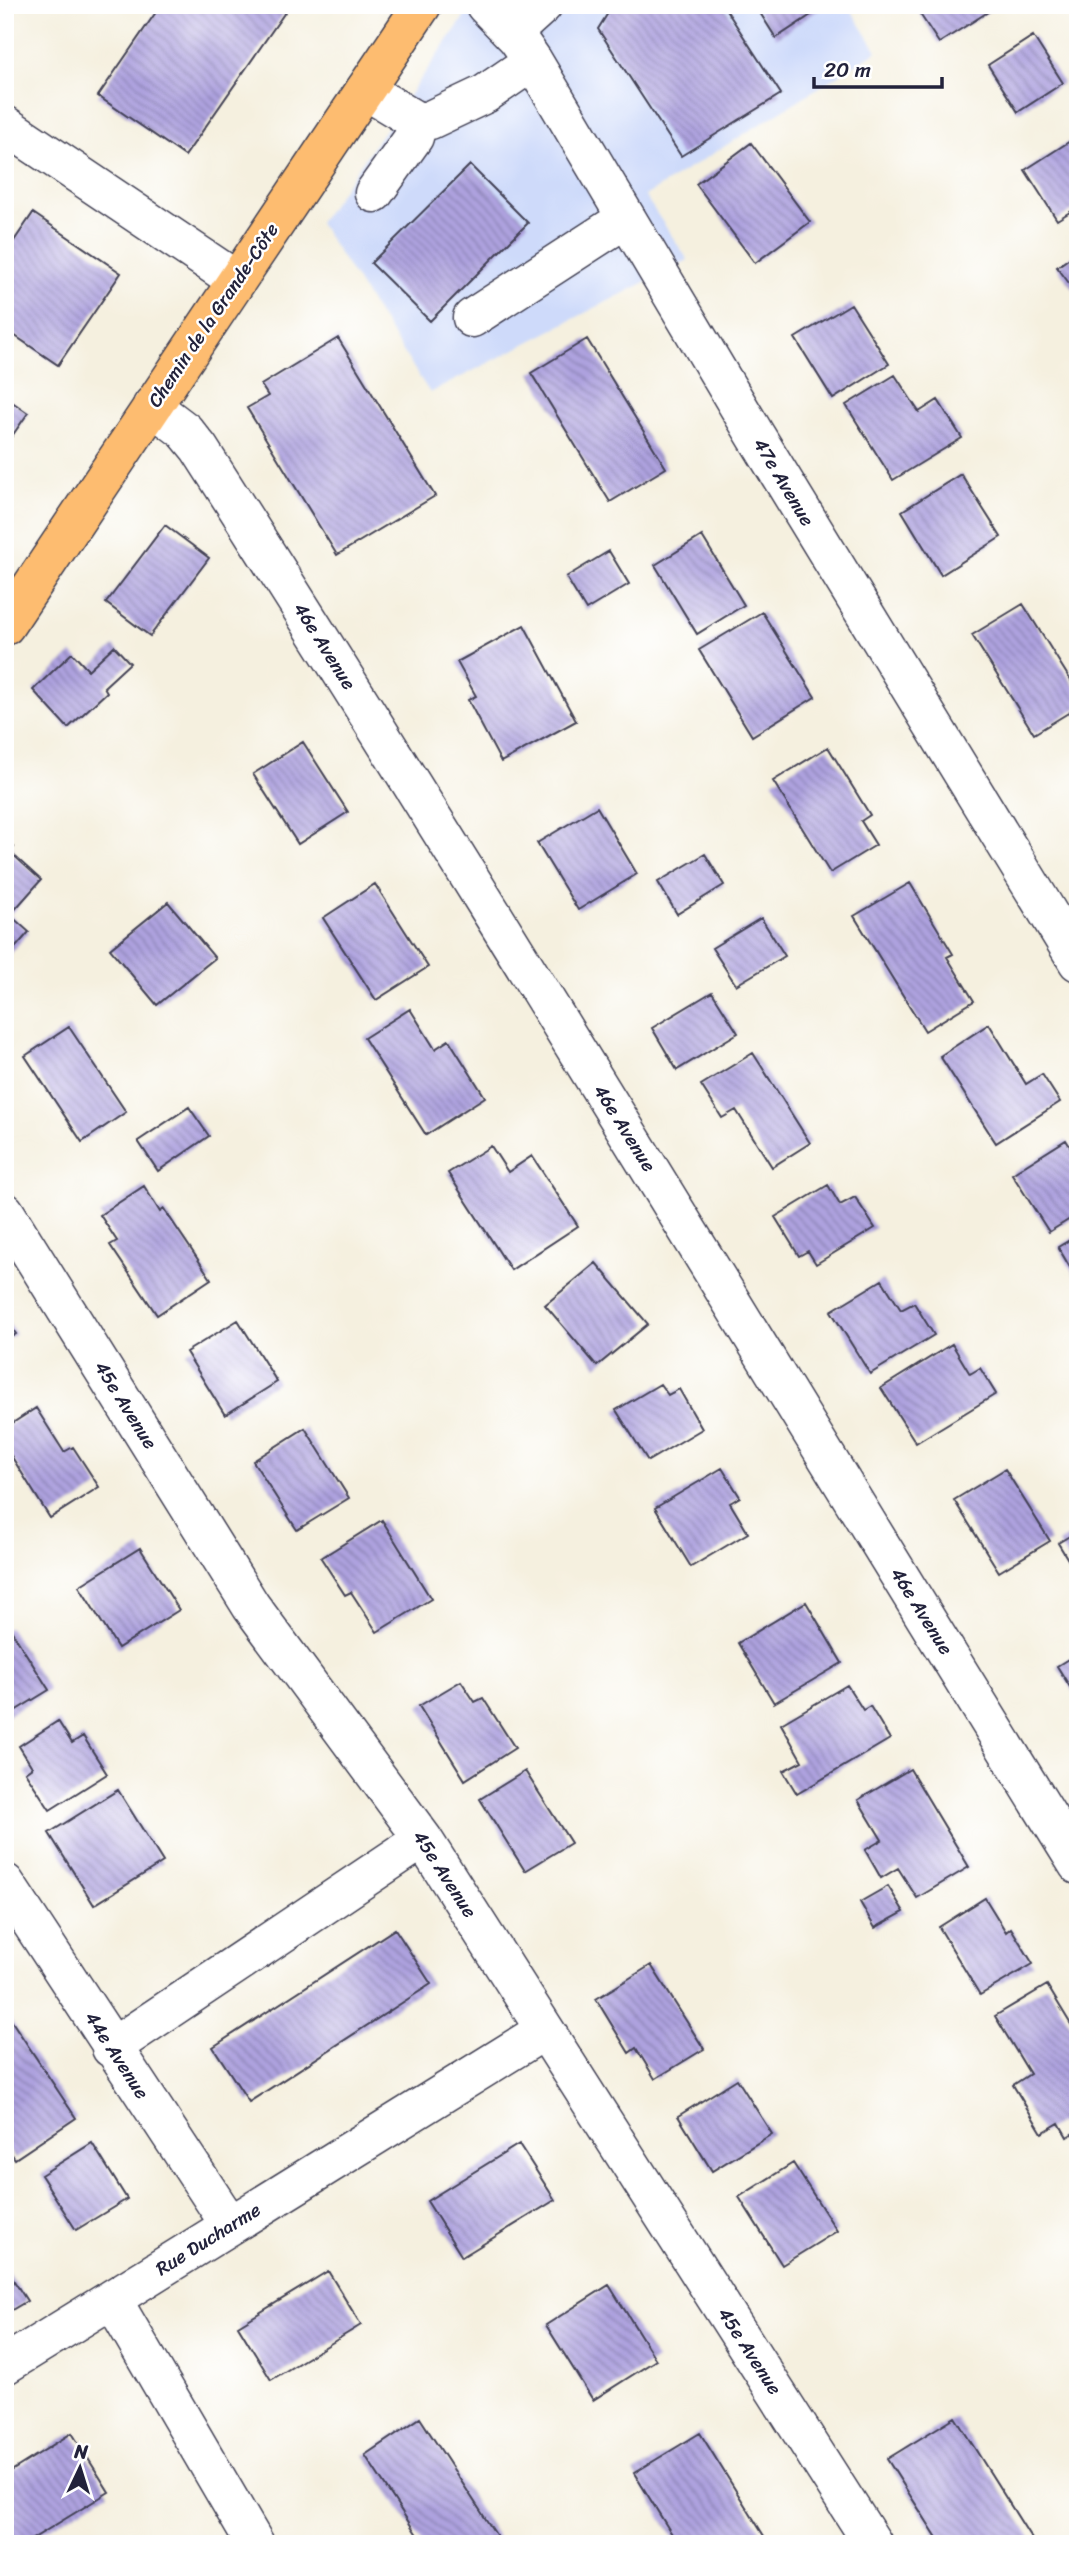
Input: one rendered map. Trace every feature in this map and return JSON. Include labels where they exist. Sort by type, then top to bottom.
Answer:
[{"type":"main road","name":"Chemin de la Grande-Côte","points":[[5,626],[422,5]]},
{"type":"street","name":"47e Avenue","points":[[485,5],[523,47],[1078,962]]},
{"type":"street","points":[[365,90],[418,122],[430,120],[485,94],[523,47],[543,5]]},
{"type":"street","points":[[374,193],[414,137],[418,122]]},
{"type":"street","points":[[5,125],[236,280]]},
{"type":"street","points":[[472,318],[625,219]]},
{"type":"street","name":"46e Avenue","points":[[152,406],[185,431],[199,448],[327,649],[591,1072],[1078,1866]]},
{"type":"street","name":"45e Avenue","points":[[5,1212],[251,1606],[423,1839],[873,2544]]},
{"type":"street","points":[[111,2048],[423,1839]]},
{"type":"street","name":"44e Avenue","points":[[5,1884],[230,2225]]},
{"type":"street","name":"Rue Ducharme","points":[[5,2365],[545,2030]]},
{"type":"street","points":[[111,2299],[255,2544]]},
{"type":"shaded area","points":[[473,5],[848,5],[877,51],[645,196],[688,260],[430,393],[319,223]]},
{"type":"building","points":[[161,5],[290,5],[185,156],[98,96]]},
{"type":"building","points":[[613,5],[723,5],[781,94],[681,156],[598,29]]},
{"type":"building","points":[[755,5],[826,5],[776,38]]},
{"type":"building","points":[[914,5],[999,5],[939,43]]},
{"type":"building","points":[[1033,36],[1063,83],[1018,112],[988,65]]},
{"type":"building","points":[[1078,136],[1078,207],[1057,220],[1025,170]]},
{"type":"building","points":[[751,143],[810,222],[755,263],[696,184]]},
{"type":"building","points":[[470,165],[528,223],[430,321],[371,263]]},
{"type":"building","points":[[33,213],[121,273],[58,365],[5,329],[5,254]]},
{"type":"building","points":[[1078,252],[1078,295],[1057,267]]},
{"type":"building","points":[[851,304],[889,364],[833,399],[795,338]]},
{"type":"building","points":[[338,338],[435,496],[337,555],[247,408],[268,396],[261,385]]},
{"type":"building","points":[[587,339],[666,468],[610,502],[531,373]]},
{"type":"building","points":[[895,375],[919,412],[938,400],[962,438],[893,480],[846,405]]},
{"type":"building","points":[[5,397],[28,413],[5,446]]},
{"type":"building","points":[[961,474],[1001,537],[941,575],[902,511]]},
{"type":"building","points":[[165,525],[209,558],[150,636],[106,603]]},
{"type":"building","points":[[702,536],[744,605],[697,634],[655,565]]},
{"type":"building","points":[[609,551],[629,584],[586,610],[566,577]]},
{"type":"building","points":[[1023,604],[1078,692],[1078,707],[1034,734],[972,635]]},
{"type":"building","points":[[762,612],[815,697],[752,736],[699,650]]},
{"type":"building","points":[[524,625],[576,721],[501,762],[468,700],[476,696],[457,662]]},
{"type":"building","points":[[114,646],[130,663],[104,687],[107,692],[68,728],[33,690],[72,653],[88,670]]},
{"type":"building","points":[[303,742],[348,812],[298,844],[253,774]]},
{"type":"building","points":[[828,747],[870,815],[861,821],[876,845],[830,873],[773,781]]},
{"type":"building","points":[[597,807],[637,874],[578,910],[537,843]]},
{"type":"building","points":[[5,839],[14,847],[10,852],[41,880],[10,915],[29,932],[8,956],[5,953]]},
{"type":"building","points":[[705,854],[724,885],[677,914],[658,882]]},
{"type":"building","points":[[910,883],[953,954],[947,957],[974,1001],[925,1031],[854,916]]},
{"type":"building","points":[[375,884],[428,967],[376,1000],[323,918]]},
{"type":"building","points":[[168,902],[215,958],[157,1005],[110,949]]},
{"type":"building","points":[[761,918],[785,956],[736,985],[712,948]]},
{"type":"building","points":[[712,992],[738,1033],[677,1070],[652,1028]]},
{"type":"building","points":[[410,1009],[435,1049],[449,1040],[485,1097],[426,1135],[364,1038]]},
{"type":"building","points":[[989,1024],[1026,1084],[1042,1074],[1060,1102],[996,1143],[940,1056]]},
{"type":"building","points":[[69,1027],[126,1112],[82,1142],[25,1056]]},
{"type":"building","points":[[753,1053],[810,1143],[772,1167],[736,1110],[722,1118],[701,1085]]},
{"type":"building","points":[[189,1107],[209,1136],[158,1171],[138,1141]]},
{"type":"building","points":[[1066,1140],[1078,1159],[1078,1214],[1049,1232],[1012,1174]]},
{"type":"building","points":[[491,1146],[508,1172],[532,1156],[578,1226],[511,1270],[448,1173]]},
{"type":"building","points":[[828,1185],[840,1205],[855,1197],[875,1228],[816,1264],[808,1251],[799,1256],[775,1217]]},
{"type":"building","points":[[144,1186],[160,1212],[164,1209],[211,1279],[157,1315],[110,1245],[117,1241],[100,1215]]},
{"type":"building","points":[[1078,1235],[1078,1281],[1058,1247]]},
{"type":"building","points":[[596,1263],[648,1324],[597,1366],[545,1305]]},
{"type":"building","points":[[882,1280],[901,1310],[914,1303],[934,1335],[870,1374],[831,1311]]},
{"type":"building","points":[[5,1318],[16,1334],[5,1341]]},
{"type":"building","points":[[238,1320],[277,1382],[225,1415],[186,1352]]},
{"type":"building","points":[[952,1344],[970,1374],[980,1368],[996,1394],[916,1443],[881,1388]]},
{"type":"building","points":[[660,1384],[668,1395],[679,1389],[702,1429],[648,1461],[616,1410]]},
{"type":"building","points":[[36,1408],[64,1452],[73,1447],[99,1487],[50,1518],[5,1446],[5,1428]]},
{"type":"building","points":[[305,1428],[349,1498],[297,1530],[253,1461]]},
{"type":"building","points":[[722,1468],[740,1497],[730,1503],[748,1533],[691,1567],[655,1508]]},
{"type":"building","points":[[1005,1469],[1050,1541],[999,1572],[954,1500]]},
{"type":"building","points":[[382,1520],[431,1599],[377,1632],[351,1592],[345,1595],[321,1558]]},
{"type":"building","points":[[1078,1531],[1078,1576],[1058,1543]]},
{"type":"building","points":[[140,1548],[179,1610],[118,1648],[79,1586]]},
{"type":"building","points":[[806,1602],[842,1663],[774,1703],[738,1643]]},
{"type":"building","points":[[9,1627],[49,1690],[5,1717],[5,1630]]},
{"type":"building","points":[[1078,1653],[1078,1700],[1057,1666]]},
{"type":"building","points":[[461,1681],[475,1702],[483,1698],[515,1748],[465,1780],[419,1706]]},
{"type":"building","points":[[847,1685],[863,1710],[870,1706],[890,1739],[797,1794],[783,1771],[802,1761],[781,1724]]},
{"type":"building","points":[[58,1721],[72,1743],[83,1736],[107,1774],[50,1810],[25,1772],[32,1767],[19,1746]]},
{"type":"building","points":[[910,1769],[969,1867],[917,1898],[898,1868],[881,1878],[865,1850],[882,1840],[858,1800]]},
{"type":"building","points":[[525,1771],[571,1843],[525,1871],[480,1799]]},
{"type":"building","points":[[118,1790],[163,1862],[94,1905],[49,1833]]},
{"type":"building","points":[[888,1886],[904,1912],[875,1928],[860,1902]]},
{"type":"building","points":[[985,1898],[1006,1932],[1011,1928],[1033,1964],[980,1995],[939,1927]]},
{"type":"building","points":[[395,1929],[431,1984],[249,2102],[213,2047]]},
{"type":"building","points":[[651,1965],[704,2049],[655,2079],[636,2048],[629,2053],[596,1999]]},
{"type":"building","points":[[1047,1985],[1078,2036],[1078,2130],[1067,2137],[1059,2123],[1042,2133],[1013,2085],[1030,2074],[995,2016]]},
{"type":"building","points":[[5,2011],[76,2118],[15,2159],[5,2144]]},
{"type":"building","points":[[737,2079],[772,2134],[712,2171],[678,2116]]},
{"type":"building","points":[[92,2143],[127,2199],[76,2230],[41,2175]]},
{"type":"building","points":[[519,2144],[555,2200],[462,2257],[427,2201]]},
{"type":"building","points":[[793,2163],[837,2231],[782,2265],[739,2197]]},
{"type":"building","points":[[5,2267],[27,2301],[5,2314]]},
{"type":"building","points":[[328,2271],[361,2325],[271,2380],[238,2326]]},
{"type":"building","points":[[609,2285],[656,2360],[593,2400],[546,2325]]},
{"type":"building","points":[[955,2417],[1035,2544],[941,2544],[887,2459]]},
{"type":"building","points":[[420,2418],[502,2544],[423,2544],[365,2455]]},
{"type":"building","points":[[72,2433],[109,2492],[24,2544],[5,2544],[5,2475]]},
{"type":"building","points":[[700,2433],[769,2544],[678,2544],[634,2473]]}]
